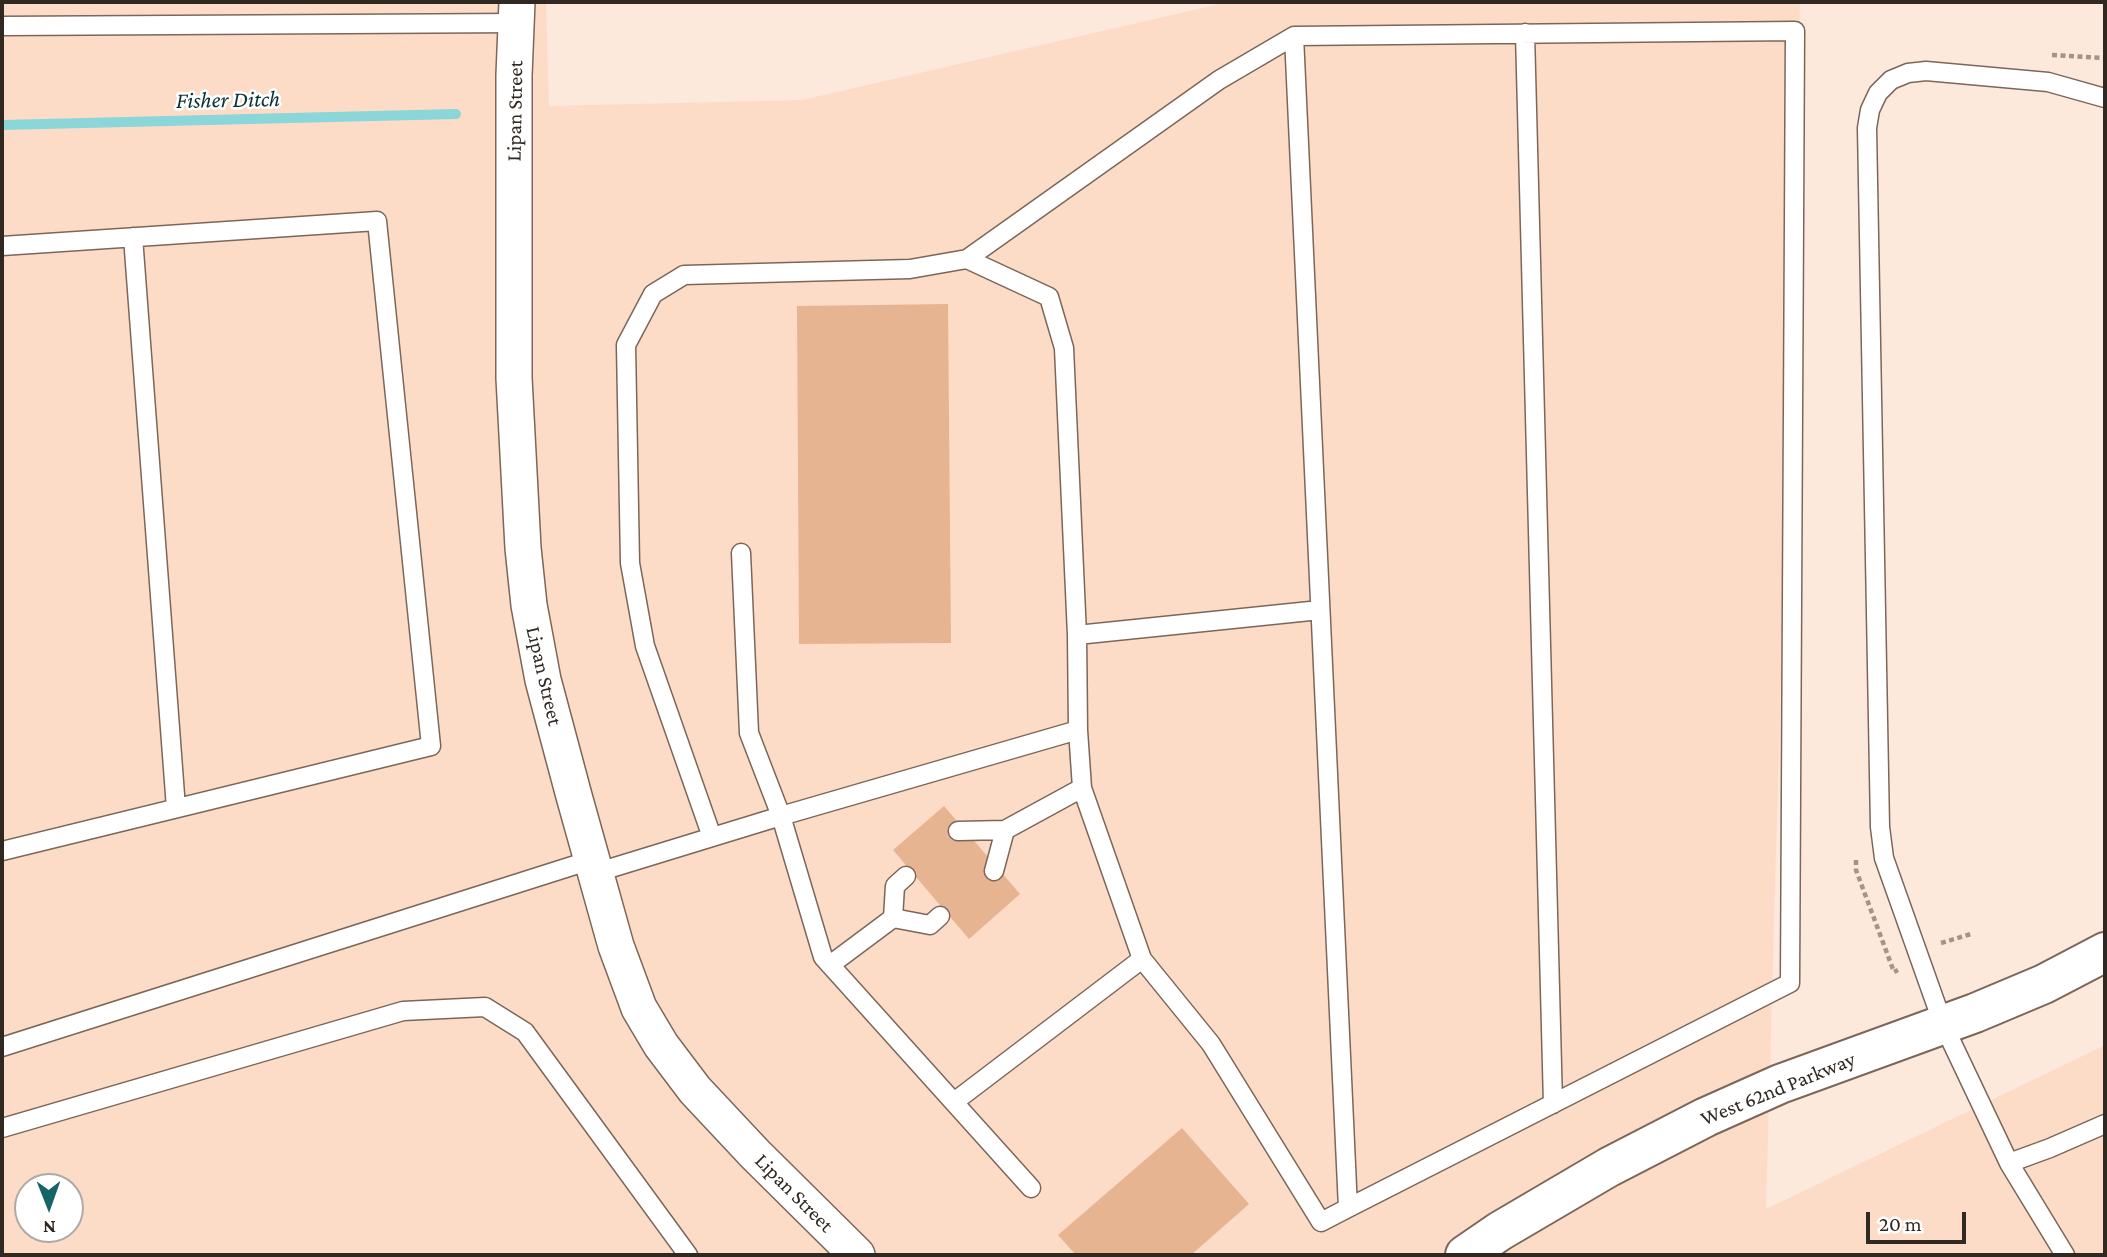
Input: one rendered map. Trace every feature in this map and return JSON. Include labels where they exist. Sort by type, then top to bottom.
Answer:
[{"type":"street","name":"Lipan Street","points":[[517,12],[514,88],[514,378],[523,548],[529,606],[543,680],[593,867],[616,946],[639,1008],[661,1045],[695,1090],[857,1255]]},
{"type":"street","name":"West 62nd Parkway","points":[[1465,1255],[1500,1231],[1609,1167],[1706,1117],[1780,1084],[2044,984],[2105,952]]},
{"type":"lane","points":[[2,26],[517,12]]},
{"type":"lane","points":[[712,837],[645,646],[630,563],[626,345],[653,294],[684,275],[910,268],[967,259],[1219,80],[1294,36],[1795,31],[1790,983],[1321,1222],[1211,1044],[1142,959],[1082,788],[1064,348],[1049,297],[967,259]]},
{"type":"lane","points":[[1525,33],[1553,1104]]},
{"type":"lane","points":[[1294,36],[1348,1208]]},
{"type":"lane","points":[[2065,1255],[2009,1163],[1943,1024],[1884,858],[1880,827],[1868,161],[1870,110],[1878,93],[1891,80],[1908,73],[1926,71],[2048,82],[2105,98]]},
{"type":"lane","points":[[2,246],[377,221],[431,746],[2,851]]},
{"type":"lane","points":[[133,237],[176,808]]},
{"type":"lane","points":[[741,553],[749,733],[782,816],[823,957],[1031,1188]]},
{"type":"lane","points":[[1077,635],[1320,610]]},
{"type":"lane","points":[[2,1047],[593,867],[712,837],[1078,730]]},
{"type":"lane","points":[[958,831],[1005,830],[1082,788]]},
{"type":"lane","points":[[994,871],[1005,830]]},
{"type":"lane","points":[[893,918],[895,886],[906,876]]},
{"type":"lane","points":[[830,965],[893,918],[930,925],[940,916]]},
{"type":"lane","points":[[954,1102],[1142,959]]},
{"type":"lane","points":[[4,1124],[403,1011],[485,1007],[525,1032],[688,1255]]},
{"type":"lane","points":[[2009,1163],[2105,1124]]},
{"type":"path","points":[[1942,942],[1971,934]]},
{"type":"shaded area","points":[[2,2],[546,2],[549,106],[802,100],[1228,2],[1800,2],[1766,1209],[2105,1045],[2105,1255],[2,1255]]},
{"type":"building","points":[[948,304],[951,643],[799,644],[797,306]]},
{"type":"building","points":[[944,806],[1020,894],[969,939],[893,850]]},
{"type":"building","points":[[1182,1128],[1249,1204],[1191,1255],[1076,1255],[1058,1235]]},
{"type":"waterway","name":"Fisher Ditch","points":[[2,125],[456,114]]}]
